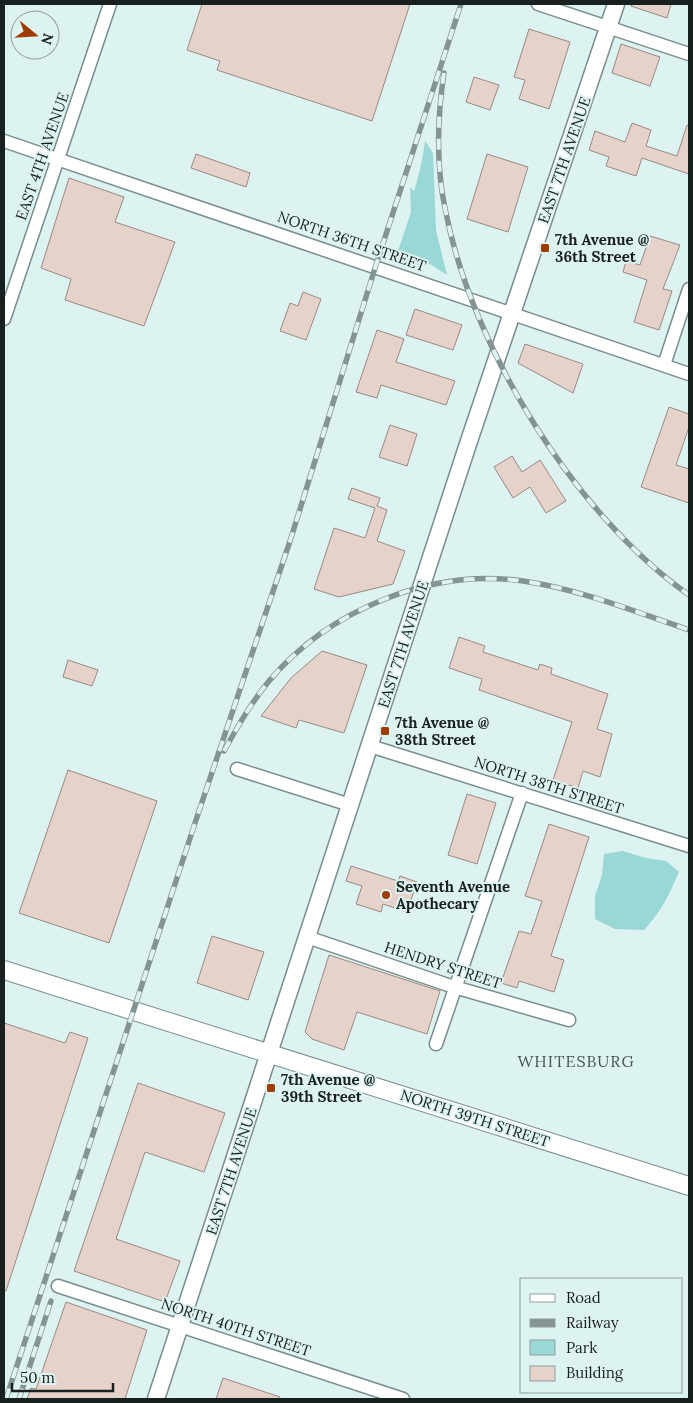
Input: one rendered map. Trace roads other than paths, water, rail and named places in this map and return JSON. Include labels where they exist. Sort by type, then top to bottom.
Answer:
[{"type":"main road","name":"NORTH 39TH STREET","points":[[4,970],[689,1186]]},
{"type":"street","name":"EAST 4TH AVENUE","points":[[4,319],[110,4]]},
{"type":"street","points":[[538,4],[689,54]]},
{"type":"street","name":"EAST 7TH AVENUE","points":[[156,1399],[350,805],[616,4]]},
{"type":"street","name":"NORTH 36TH STREET","points":[[4,141],[689,374]]},
{"type":"street","points":[[664,365],[689,289]]},
{"type":"street","name":"NORTH 38TH STREET","points":[[370,746],[689,846]]},
{"type":"street","points":[[237,769],[350,805]]},
{"type":"street","points":[[436,1044],[522,793]]},
{"type":"street","name":"HENDRY STREET","points":[[307,937],[454,987],[569,1020]]},
{"type":"street","name":"NORTH 40TH STREET","points":[[58,1286],[404,1399]]},
{"type":"railway","points":[[6,1399],[196,820],[291,538],[375,268],[461,4]]},
{"type":"railway","points":[[444,73],[440,108],[440,179],[446,213],[460,265],[479,319],[505,373],[535,425],[569,475],[607,521],[647,561],[689,595]]},
{"type":"railway","points":[[224,751],[256,698],[293,656],[321,634],[351,615],[384,600],[418,588],[453,581],[488,579],[523,581],[586,595],[689,630]]},
{"type":"railway","points":[[19,1399],[51,1301]]},
{"type":"place","name":"7th Avenue @ 36th Street","points":[[545,248]]},
{"type":"place","name":"7th Avenue @ 38th Street","points":[[385,731]]},
{"type":"place","name":"Seventh Avenue Apothecary","points":[[386,895]]},
{"type":"place","name":"7th Avenue @ 39th Street","points":[[271,1088]]},
{"type":"district","name":"WHITESBURG","points":[[576,1061]]}]
